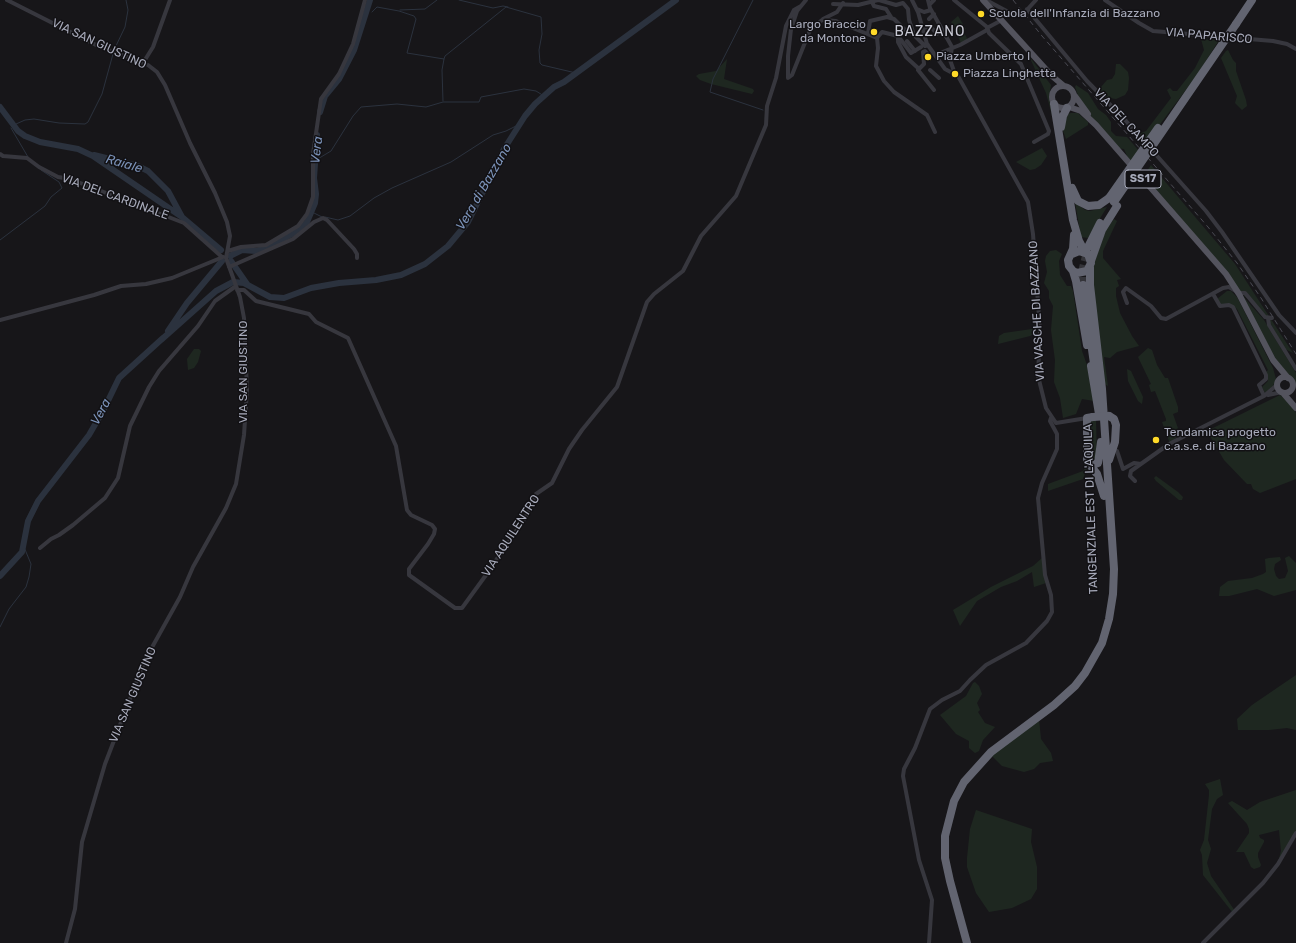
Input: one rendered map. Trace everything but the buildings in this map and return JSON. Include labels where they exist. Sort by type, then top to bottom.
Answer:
[{"type":"highway","points":[[1086,250],[1095,231],[1113,202],[1252,0]]},
{"type":"highway","points":[[1054,104],[1073,220],[1074,241],[1072,254],[1068,263],[1073,271],[1076,281],[1098,416]]},
{"type":"highway","points":[[1062,146],[1062,118],[1068,108]]},
{"type":"highway","points":[[1061,130],[1072,189],[1076,198],[1083,204],[1090,207],[1113,202]]},
{"type":"highway","points":[[1073,271],[1082,273],[1090,264],[1113,202]]},
{"type":"highway","points":[[1073,220],[1079,241],[1086,250],[1090,264],[1090,285],[1096,334],[1098,416],[1086,454],[1087,461],[1098,478],[1104,496]]},
{"type":"highway","points":[[1072,254],[1078,251],[1086,250]]},
{"type":"highway","points":[[1084,285],[1098,416]]},
{"type":"highway","points":[[1098,416],[1114,418],[1115,421],[1115,438],[1107,471]]},
{"type":"highway","name":"TANGENZIALE EST DI L'AQUILA","points":[[967,943],[945,858],[945,836],[954,801],[964,782],[991,752],[1054,705],[1075,686],[1085,673],[1102,643],[1110,619],[1114,569],[1107,471],[1103,439],[1098,416]]},
{"type":"highway","points":[[1090,466],[1098,463],[1103,439],[1110,443],[1114,442],[1115,438]]},
{"type":"highway","name":"TANGENZIALE EST DI L'AQUILA","points":[[962,943],[944,883],[940,859],[940,834],[945,812],[961,777],[974,762],[988,747],[1052,700],[1071,683],[1088,660],[1097,641],[1104,619],[1108,595],[1103,439]]},
{"type":"main road","name":"SS17","points":[[984,0],[1052,76],[1064,86],[1071,89],[1096,125],[1219,265],[1239,293],[1273,360],[1292,382],[1296,405]]},
{"type":"main road","points":[[1024,44],[1050,78],[1054,91],[1052,97],[1054,104],[1060,108],[1081,111],[1096,125]]},
{"type":"main road","points":[[1054,91],[1064,86]]},
{"type":"main road","points":[[1068,108],[1074,101],[1074,95]]},
{"type":"main road","name":"SS17","points":[[1273,360],[1279,389],[1296,408]]},
{"type":"main road","points":[[1278,384],[1282,378],[1288,378]]},
{"type":"main road","points":[[1283,393],[1288,392],[1293,388]]},
{"type":"street","name":"VIA SAN GIUSTINO","points":[[7,0],[96,45],[143,63],[157,72],[165,85],[190,143],[219,200],[230,232],[227,252],[224,258],[232,266],[235,285],[244,318],[247,390],[244,435],[236,484],[226,508],[193,567],[180,597],[145,660],[107,758],[86,823],[82,842],[75,909],[66,943]]},
{"type":"street","points":[[143,63],[153,47],[170,0]]},
{"type":"street","points":[[227,252],[241,247],[266,245],[298,226],[307,214],[313,197],[313,154],[321,99],[339,74],[353,44],[365,0]]},
{"type":"street","points":[[806,0],[793,20],[790,33],[788,78],[792,75],[810,30],[825,17],[838,12],[843,3]]},
{"type":"street","points":[[833,4],[843,3],[856,5],[879,0],[896,5],[903,3],[908,9],[909,20],[914,35]]},
{"type":"street","points":[[912,0],[917,9],[928,45],[945,69],[955,74]]},
{"type":"street","points":[[934,0],[929,2],[933,13],[952,47],[950,60],[955,74]]},
{"type":"street","points":[[954,0],[987,29],[1018,60],[1026,74],[1049,131],[1034,142]]},
{"type":"street","points":[[984,0],[1016,16],[1024,12],[1036,0]]},
{"type":"street","name":"VIA PAPARISCO","points":[[1105,0],[1139,23],[1154,31],[1273,41],[1287,44],[1296,49]]},
{"type":"street","points":[[872,2],[874,6],[886,9],[891,17],[904,29],[914,35],[925,46],[928,45]]},
{"type":"street","name":"VIA AQUILENTRO","points":[[235,285],[244,290],[256,301],[309,314],[317,323],[347,338],[396,446],[408,512],[414,517],[432,525],[435,529],[434,534],[428,544],[409,569],[409,575],[455,608],[462,608],[525,518],[531,501],[536,494],[552,483],[569,449],[582,430],[617,387],[647,302],[654,294],[683,271],[701,236],[736,196],[766,126],[767,106],[776,78],[786,26],[794,10],[801,6]]},
{"type":"street","points":[[908,9],[917,9],[924,12],[933,13]]},
{"type":"street","name":"VIA DEL CAMPO","points":[[1024,12],[1130,126],[1209,215],[1274,317]]},
{"type":"street","points":[[929,19],[933,13]]},
{"type":"street","points":[[868,34],[871,21],[891,17]]},
{"type":"street","points":[[823,20],[836,21],[877,38]]},
{"type":"street","points":[[935,55],[1002,20]]},
{"type":"street","points":[[922,28],[931,27],[936,34]]},
{"type":"street","points":[[897,36],[904,29]]},
{"type":"street","points":[[921,47],[910,53],[897,36],[882,32],[877,38],[878,48],[876,66],[883,80],[893,91],[927,115],[936,132]]},
{"type":"street","points":[[914,35],[906,42],[915,51]]},
{"type":"street","points":[[897,36],[898,42],[905,56],[918,68],[925,80],[934,90]]},
{"type":"street","points":[[920,41],[927,67],[939,78]]},
{"type":"street","points":[[924,52],[926,52],[930,57]]},
{"type":"street","points":[[918,68],[927,67]]},
{"type":"street","name":"VIA VASCHE DI BAZZANO","points":[[929,943],[932,900],[919,860],[903,776],[904,769],[915,748],[930,709],[942,700],[960,691],[986,665],[1026,643],[1047,621],[1052,612],[1051,596],[1045,575],[1038,498],[1042,483],[1057,449],[1057,434],[1050,421],[1051,418],[1044,402],[1038,376],[1040,331],[1032,228],[1028,202],[955,74]]},
{"type":"street","name":"VIA DEL CARDINALE","points":[[0,154],[3,156],[27,158],[38,167],[58,177],[70,179],[184,223],[224,258]]},
{"type":"street","points":[[232,266],[293,239],[318,220],[323,218],[327,220],[357,252],[357,258]]},
{"type":"street","points":[[0,320],[94,295],[121,286],[146,284],[172,278],[224,258]]},
{"type":"street","points":[[1127,303],[1123,292],[1126,288],[1151,306],[1161,318],[1166,319],[1223,288],[1227,281],[1219,265]]},
{"type":"street","points":[[40,548],[51,539],[73,526],[105,498],[118,478],[130,426],[148,387],[159,371],[198,326],[215,301],[235,285]]},
{"type":"street","points":[[1223,288],[1230,288],[1239,293],[1246,294],[1296,333]]},
{"type":"street","points":[[1213,294],[1221,306],[1229,305],[1233,307],[1266,375],[1266,379],[1259,386],[1264,396]]},
{"type":"street","points":[[1274,317],[1269,325],[1296,369]]},
{"type":"street","points":[[1135,481],[1131,477],[1130,472],[1141,464],[1182,437],[1264,396],[1278,384]]},
{"type":"street","points":[[1264,396],[1283,393]]},
{"type":"street","points":[[1051,418],[1058,424],[1098,416]]},
{"type":"street","points":[[1116,451],[1123,469],[1134,463],[1141,464]]},
{"type":"street","points":[[1203,943],[1248,900],[1266,880],[1278,864],[1296,833]]},
{"type":"shaded area","points":[[958,16],[966,29],[963,31],[968,40],[961,43],[951,22]]},
{"type":"shaded area","points":[[1201,39],[1219,40],[1197,75],[1146,143],[1137,131],[1141,133],[1146,131],[1171,98],[1167,90],[1170,88],[1173,91],[1177,91],[1195,68],[1204,50]]},
{"type":"shaded area","points":[[1228,50],[1236,63],[1236,71],[1246,100],[1247,106],[1242,110],[1235,103],[1237,96],[1221,58]]},
{"type":"shaded area","points":[[1029,56],[1051,85],[1049,97],[1053,119],[1046,93]]},
{"type":"shaded area","points":[[727,59],[724,79],[753,89],[754,91],[752,94],[711,84],[700,80],[696,76],[699,74],[716,71]]},
{"type":"shaded area","points":[[1116,64],[1120,64],[1128,72],[1128,90],[1125,95],[1116,99],[1103,97],[1100,91],[1101,87],[1107,80],[1112,79],[1115,74]]},
{"type":"shaded area","points":[[1076,85],[1088,93],[1098,109],[1106,115],[1111,122],[1111,131],[1116,136],[1127,137],[1140,152],[1130,163],[1124,149],[1117,148],[1093,120],[1078,95],[1075,87]]},
{"type":"shaded area","points":[[1078,113],[1088,122],[1088,125],[1066,139],[1062,128],[1068,114]]},
{"type":"shaded area","points":[[1042,148],[1047,156],[1041,165],[1035,169],[1030,170],[1016,162]]},
{"type":"shaded area","points":[[1151,165],[1235,264],[1293,353],[1285,349],[1266,316],[1239,291],[1143,177]]},
{"type":"shaded area","points":[[1075,202],[1085,210],[1090,211],[1107,207],[1088,238],[1081,237]]},
{"type":"shaded area","points":[[1114,219],[1117,221],[1103,251],[1103,258],[1121,279],[1117,280],[1119,286],[1116,288],[1116,296],[1120,313],[1139,346],[1117,352],[1110,358],[1104,357],[1108,386],[1103,383],[1091,271],[1106,230]]},
{"type":"shaded area","points":[[1056,250],[1062,254],[1059,261],[1060,275],[1067,286],[1071,286],[1073,291],[1082,351],[1088,368],[1094,401],[1082,399],[1076,414],[1063,418],[1060,398],[1054,382],[1055,360],[1051,330],[1053,306],[1049,298],[1049,291],[1044,283],[1047,272],[1045,261],[1046,256],[1050,251]]},
{"type":"shaded area","points":[[1227,291],[1231,291],[1237,297],[1273,368],[1276,379],[1273,386],[1265,393],[1262,387],[1268,381],[1266,372],[1268,370],[1237,309],[1232,305],[1221,304],[1217,299]]},
{"type":"shaded area","points":[[1242,295],[1264,320],[1296,373],[1296,387],[1293,380],[1281,370]]},
{"type":"shaded area","points":[[1033,327],[1035,333],[1030,336],[998,344],[999,336],[1004,333],[1032,329]]},
{"type":"shaded area","points":[[1148,348],[1152,350],[1157,365],[1165,378],[1168,378],[1178,407],[1178,412],[1173,414],[1181,434],[1172,441],[1169,441],[1162,422],[1166,421],[1166,419],[1155,391],[1151,392],[1149,385],[1151,384],[1138,357]]},
{"type":"shaded area","points":[[194,349],[199,349],[201,351],[198,362],[194,368],[188,370],[187,359]]},
{"type":"shaded area","points":[[1127,369],[1131,371],[1143,397],[1142,404],[1138,401],[1128,381]]},
{"type":"shaded area","points":[[1280,395],[1292,406],[1296,413],[1296,479],[1260,493],[1253,489],[1251,484],[1247,484],[1224,460],[1207,431]]},
{"type":"shaded area","points":[[1091,420],[1096,420],[1097,459],[1089,461]]},
{"type":"shaded area","points":[[1086,467],[1087,468],[1083,479],[1048,491],[1048,484],[1083,471]]},
{"type":"shaded area","points":[[1156,476],[1178,492],[1183,497],[1182,500],[1179,500],[1156,481],[1154,478]]},
{"type":"shaded area","points":[[1289,556],[1296,563],[1296,590],[1274,596],[1257,589],[1229,596],[1219,596],[1220,587],[1228,581],[1252,578],[1266,572],[1265,559],[1280,557],[1281,560],[1275,564],[1274,569],[1276,576],[1279,579],[1285,578],[1288,571],[1285,558]]},
{"type":"shaded area","points":[[1042,558],[1046,583],[1034,587],[1032,572],[1017,581],[1001,587],[977,601],[960,626],[953,610],[991,587],[1033,566]]},
{"type":"shaded area","points":[[1296,675],[1296,730],[1287,728],[1269,730],[1238,730],[1237,719],[1252,705]]},
{"type":"shaded area","points":[[975,682],[979,686],[982,694],[977,703],[980,710],[978,712],[985,723],[995,727],[983,740],[979,751],[975,753],[969,748],[969,741],[956,734],[940,715],[966,696]]},
{"type":"shaded area","points":[[1039,719],[1041,739],[1051,753],[1053,761],[1040,763],[1034,769],[1024,772],[1002,766],[991,755]]},
{"type":"shaded area","points":[[1220,779],[1223,795],[1217,799],[1212,809],[1208,840],[1211,849],[1207,863],[1211,876],[1235,911],[1233,913],[1203,875],[1202,855],[1200,850],[1204,840],[1209,795],[1209,790],[1205,784]]},
{"type":"shaded area","points":[[1296,790],[1296,831],[1278,862],[1281,851],[1279,830],[1259,835],[1260,838],[1264,840],[1258,853],[1261,865],[1260,867],[1254,869],[1251,867],[1244,852],[1236,852],[1249,833],[1249,829],[1247,824],[1228,803],[1232,801],[1247,810],[1260,802]]},
{"type":"shaded area","points":[[976,810],[1032,829],[1031,842],[1037,867],[1037,889],[1031,899],[1012,908],[989,912],[976,893],[967,867],[967,858],[970,829]]},
{"type":"waterway","points":[[114,50],[125,27],[128,10],[126,0]]},
{"type":"waterway","name":"Vera","points":[[320,112],[325,96],[339,79],[354,50],[370,0]]},
{"type":"waterway","points":[[400,10],[425,9],[437,0]]},
{"type":"waterway","points":[[459,0],[493,8],[503,6],[508,7]]},
{"type":"waterway","name":"Vera di Bazzano","points":[[161,340],[216,291],[233,282],[244,283],[270,297],[284,298],[311,288],[339,283],[376,280],[401,275],[425,264],[448,246],[468,222],[504,149],[525,116],[535,104],[554,87],[564,82],[676,0]]},
{"type":"waterway","points":[[753,0],[713,79],[710,92],[763,110]]},
{"type":"waterway","points":[[372,12],[377,7],[399,11],[414,16],[416,19],[407,53],[444,59],[442,70],[443,101]]},
{"type":"waterway","points":[[444,59],[445,56],[506,7],[541,17],[542,34],[539,50],[540,63],[542,65],[576,73]]},
{"type":"waterway","points":[[16,124],[25,120],[34,119],[59,123],[85,124],[88,122],[102,94],[113,54]]},
{"type":"waterway","points":[[316,160],[331,151],[353,116],[361,107],[397,104],[426,107],[443,102],[479,102],[481,97],[524,89],[536,91],[544,96]]},
{"type":"waterway","name":"Raiale","points":[[0,107],[18,131],[25,136],[40,142],[78,149],[93,156],[182,217],[221,250]]},
{"type":"waterway","points":[[325,217],[338,220],[350,216],[374,198],[392,188],[451,162],[493,135],[506,131],[520,124]]},
{"type":"waterway","points":[[11,128],[28,157]]},
{"type":"waterway","name":"Vera","points":[[230,256],[242,250],[256,251],[265,248],[294,233],[307,222],[315,203],[316,194],[314,178],[317,135]]},
{"type":"waterway","name":"Raiale","points":[[94,155],[138,166],[148,171],[168,191],[182,217]]},
{"type":"waterway","points":[[0,240],[45,206],[51,197],[62,188],[59,182],[41,170]]},
{"type":"waterway","points":[[312,212],[322,217]]},
{"type":"waterway","name":"Vera","points":[[168,331],[187,303],[222,261]]},
{"type":"waterway","name":"Raiale","points":[[231,261],[247,284]]},
{"type":"waterway","name":"Vera","points":[[0,576],[22,552],[28,521],[38,501],[89,435],[119,378],[163,338]]},
{"type":"waterway","points":[[0,627],[9,609],[26,587],[31,564],[24,547]]},
{"type":"tunnel","points":[[1083,285],[1083,268],[1088,248]]},
{"type":"railway","points":[[1013,0],[1042,36],[1208,227],[1237,263],[1296,354]]},
{"type":"place","name":"Scuola dell'Infanzia di Bazzano","points":[[981,14]]},
{"type":"place","name":"Largo Braccio da Montone","points":[[874,32]]},
{"type":"place","name":"Piazza Umberto I","points":[[928,57]]},
{"type":"place","name":"Piazza Linghetta","points":[[955,74]]},
{"type":"place","name":"Tendamica progetto c.a.s.e. di Bazzano","points":[[1156,440]]},
{"type":"district","name":"BAZZANO","points":[[930,32]]}]
